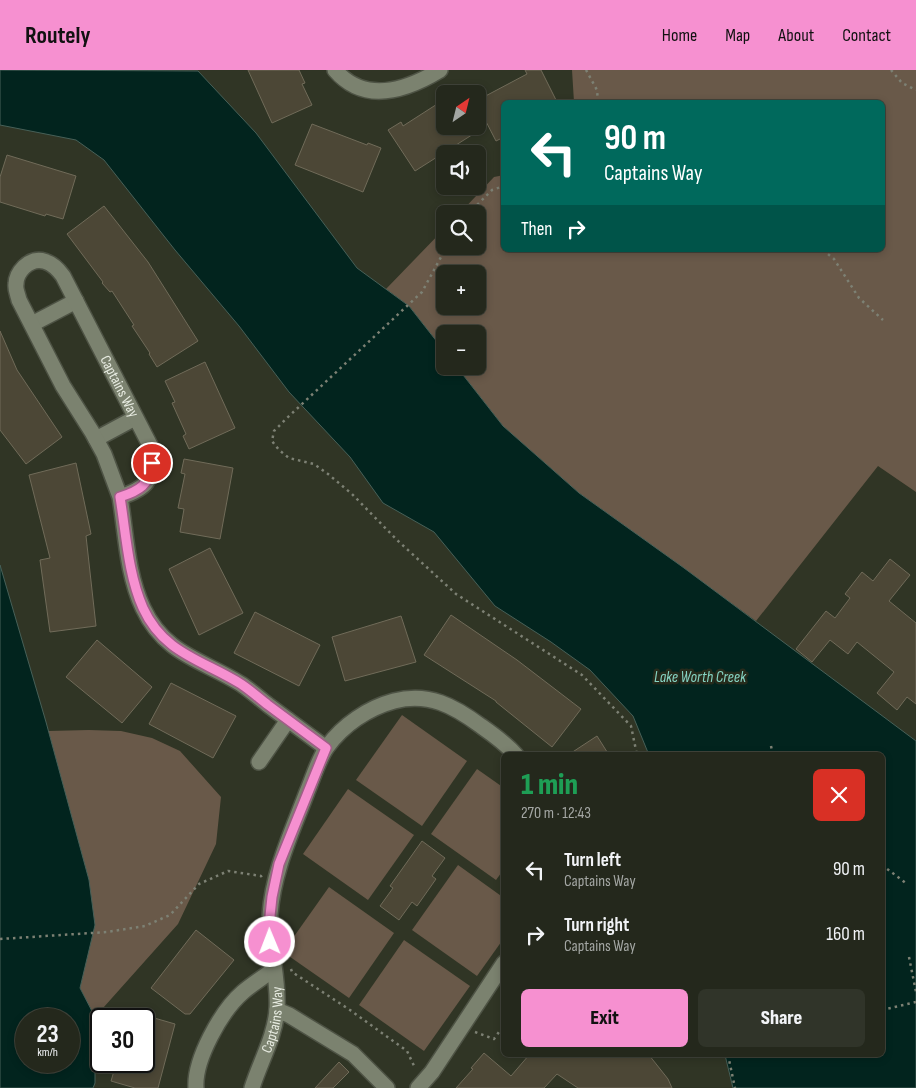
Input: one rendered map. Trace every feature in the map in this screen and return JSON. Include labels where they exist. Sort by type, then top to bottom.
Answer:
[{"type":"street","points":[[335,70],[356,86],[377,91],[388,91],[421,81],[440,70]]},
{"type":"street","name":"Captains Way","points":[[32,324],[19,300],[15,285],[19,272],[29,262],[39,259],[48,261],[58,268],[63,276],[154,453],[152,474],[139,491],[120,497]]},
{"type":"street","points":[[76,301],[32,324],[63,386],[104,454],[120,497],[131,571],[136,591],[144,610],[169,643],[185,655],[241,684],[326,748]]},
{"type":"street","points":[[96,439],[136,418]]},
{"type":"street","name":"Captains Way","points":[[252,1088],[273,1030],[277,1010],[277,989],[270,942],[273,889],[279,864],[326,748],[346,728],[366,713],[399,700],[421,698],[442,702],[462,711],[497,737],[513,752]]},
{"type":"street","points":[[259,762],[288,720]]},
{"type":"street","points":[[418,1088],[432,1072],[501,967]]},
{"type":"street","points":[[196,1088],[201,1057],[218,1023],[242,993],[274,969]]},
{"type":"street","points":[[277,1010],[289,1015],[353,1054],[387,1088]]},
{"type":"path","points":[[586,70],[597,90],[598,100]]},
{"type":"path","points":[[891,70],[902,83],[916,90]]},
{"type":"path","points":[[477,205],[492,190],[501,187]]},
{"type":"path","points":[[825,252],[834,259],[859,298],[883,320]]},
{"type":"path","points":[[442,255],[422,292],[274,430],[272,441],[289,458],[314,464],[328,474],[352,494],[397,540],[456,594],[582,675],[631,726],[636,752]]},
{"type":"path","points":[[771,746],[772,752]]},
{"type":"path","points":[[885,867],[907,884]]},
{"type":"path","points":[[0,938],[107,932]]},
{"type":"path","points":[[909,957],[916,992]]},
{"type":"path","points":[[885,1009],[916,1002]]},
{"type":"path","points":[[463,1024],[475,1033],[494,1039],[501,1029]]},
{"type":"path","points":[[728,1057],[735,1088]]},
{"type":"shaded area","points":[[572,70],[916,70],[916,492],[878,466],[756,621],[579,493],[503,426],[463,375],[486,375],[486,325],[436,325],[436,340],[409,306],[386,289],[436,237],[436,255],[486,255],[486,205],[468,205],[477,195],[486,195],[486,185],[494,177],[501,176],[501,252],[885,252],[885,100],[574,100]]},
{"type":"shaded area","points":[[402,715],[467,761],[422,826],[356,780]]},
{"type":"shaded area","points":[[48,731],[121,731],[152,738],[180,751],[221,797],[216,844],[178,924],[103,1008],[90,1008],[80,988],[85,964],[58,772]]},
{"type":"shaded area","points":[[477,769],[501,786],[501,873],[496,880],[431,834]]},
{"type":"shaded area","points":[[348,789],[414,835],[368,900],[303,854]]},
{"type":"shaded area","points":[[458,865],[501,896],[501,942],[477,976],[412,930]]},
{"type":"shaded area","points":[[329,887],[394,933],[349,998],[283,952]]},
{"type":"shaded area","points":[[404,940],[470,986],[424,1051],[359,1005]]},
{"type":"water","name":"Lake Worth Creek","points":[[0,70],[198,71],[256,133],[357,268],[409,306],[436,340],[436,375],[463,375],[503,426],[579,493],[684,568],[916,741],[916,1088],[733,1088],[725,1057],[885,1057],[885,752],[648,752],[633,716],[590,670],[495,606],[434,532],[383,503],[350,457],[289,392],[239,326],[175,250],[104,160],[76,140],[0,125]]},
{"type":"water","points":[[0,565],[46,722],[89,880],[95,925],[80,988],[90,1008],[90,1073],[95,1073],[93,1088],[0,1088]]},
{"type":"building","points":[[248,70],[299,70],[305,83],[302,84],[312,105],[272,123]]},
{"type":"building","points":[[525,70],[541,70],[556,100],[501,100],[501,138],[496,141],[486,122],[486,96],[527,74]]},
{"type":"building","points":[[436,105],[436,135],[472,135],[456,145],[436,145],[436,158],[415,171],[388,130],[401,122],[403,126]]},
{"type":"building","points":[[312,124],[367,145],[368,143],[381,148],[363,192],[295,165]]},
{"type":"building","points":[[7,155],[76,176],[63,219],[46,214],[45,216],[0,202],[0,177]]},
{"type":"building","points":[[104,206],[148,262],[198,341],[157,367],[132,326],[134,325],[112,291],[110,292],[102,283],[67,234]]},
{"type":"building","points":[[0,331],[17,370],[62,437],[26,464],[0,430]]},
{"type":"building","points":[[205,362],[235,428],[189,449],[183,436],[186,434],[172,403],[175,402],[165,381]]},
{"type":"building","points":[[184,459],[233,468],[220,539],[180,532],[184,509],[178,508],[185,474],[181,473]]},
{"type":"building","points":[[76,463],[91,534],[86,536],[96,626],[50,632],[40,560],[50,558],[29,475]]},
{"type":"building","points":[[210,548],[243,613],[199,635],[169,569]]},
{"type":"building","points":[[890,559],[910,575],[889,601],[916,623],[916,704],[907,697],[897,710],[877,693],[894,672],[857,642],[848,654],[830,640],[812,662],[796,649],[826,611],[835,618],[850,598],[845,594],[862,572],[873,581]]},
{"type":"building","points":[[255,612],[320,645],[299,686],[234,653]]},
{"type":"building","points":[[451,615],[517,660],[581,709],[552,747],[496,701],[424,655]]},
{"type":"building","points":[[401,616],[416,662],[345,681],[332,637]]},
{"type":"building","points":[[97,640],[152,687],[122,723],[66,677]]},
{"type":"building","points":[[171,683],[236,716],[213,758],[149,724]]},
{"type":"building","points":[[597,736],[607,752],[573,752]]},
{"type":"building","points":[[422,841],[445,858],[432,876],[436,879],[417,906],[412,902],[399,920],[380,906],[393,888],[390,886]]},
{"type":"building","points":[[196,930],[234,960],[190,1014],[185,1014],[151,988]]},
{"type":"building","points":[[155,1018],[175,1024],[158,1088],[135,1088],[111,1081],[113,1073],[155,1073]]},
{"type":"building","points":[[484,1053],[511,1076],[527,1057],[651,1057],[668,1079],[672,1088],[578,1088],[557,1074],[544,1088],[456,1088],[473,1069],[471,1068]]},
{"type":"building","points":[[339,1062],[349,1072],[333,1088],[315,1088]]},
{"type":"route","points":[[152,463],[152,474],[139,491],[120,497],[131,571],[136,591],[144,610],[169,643],[185,655],[241,684],[326,748],[279,864],[272,897],[270,942]]}]
